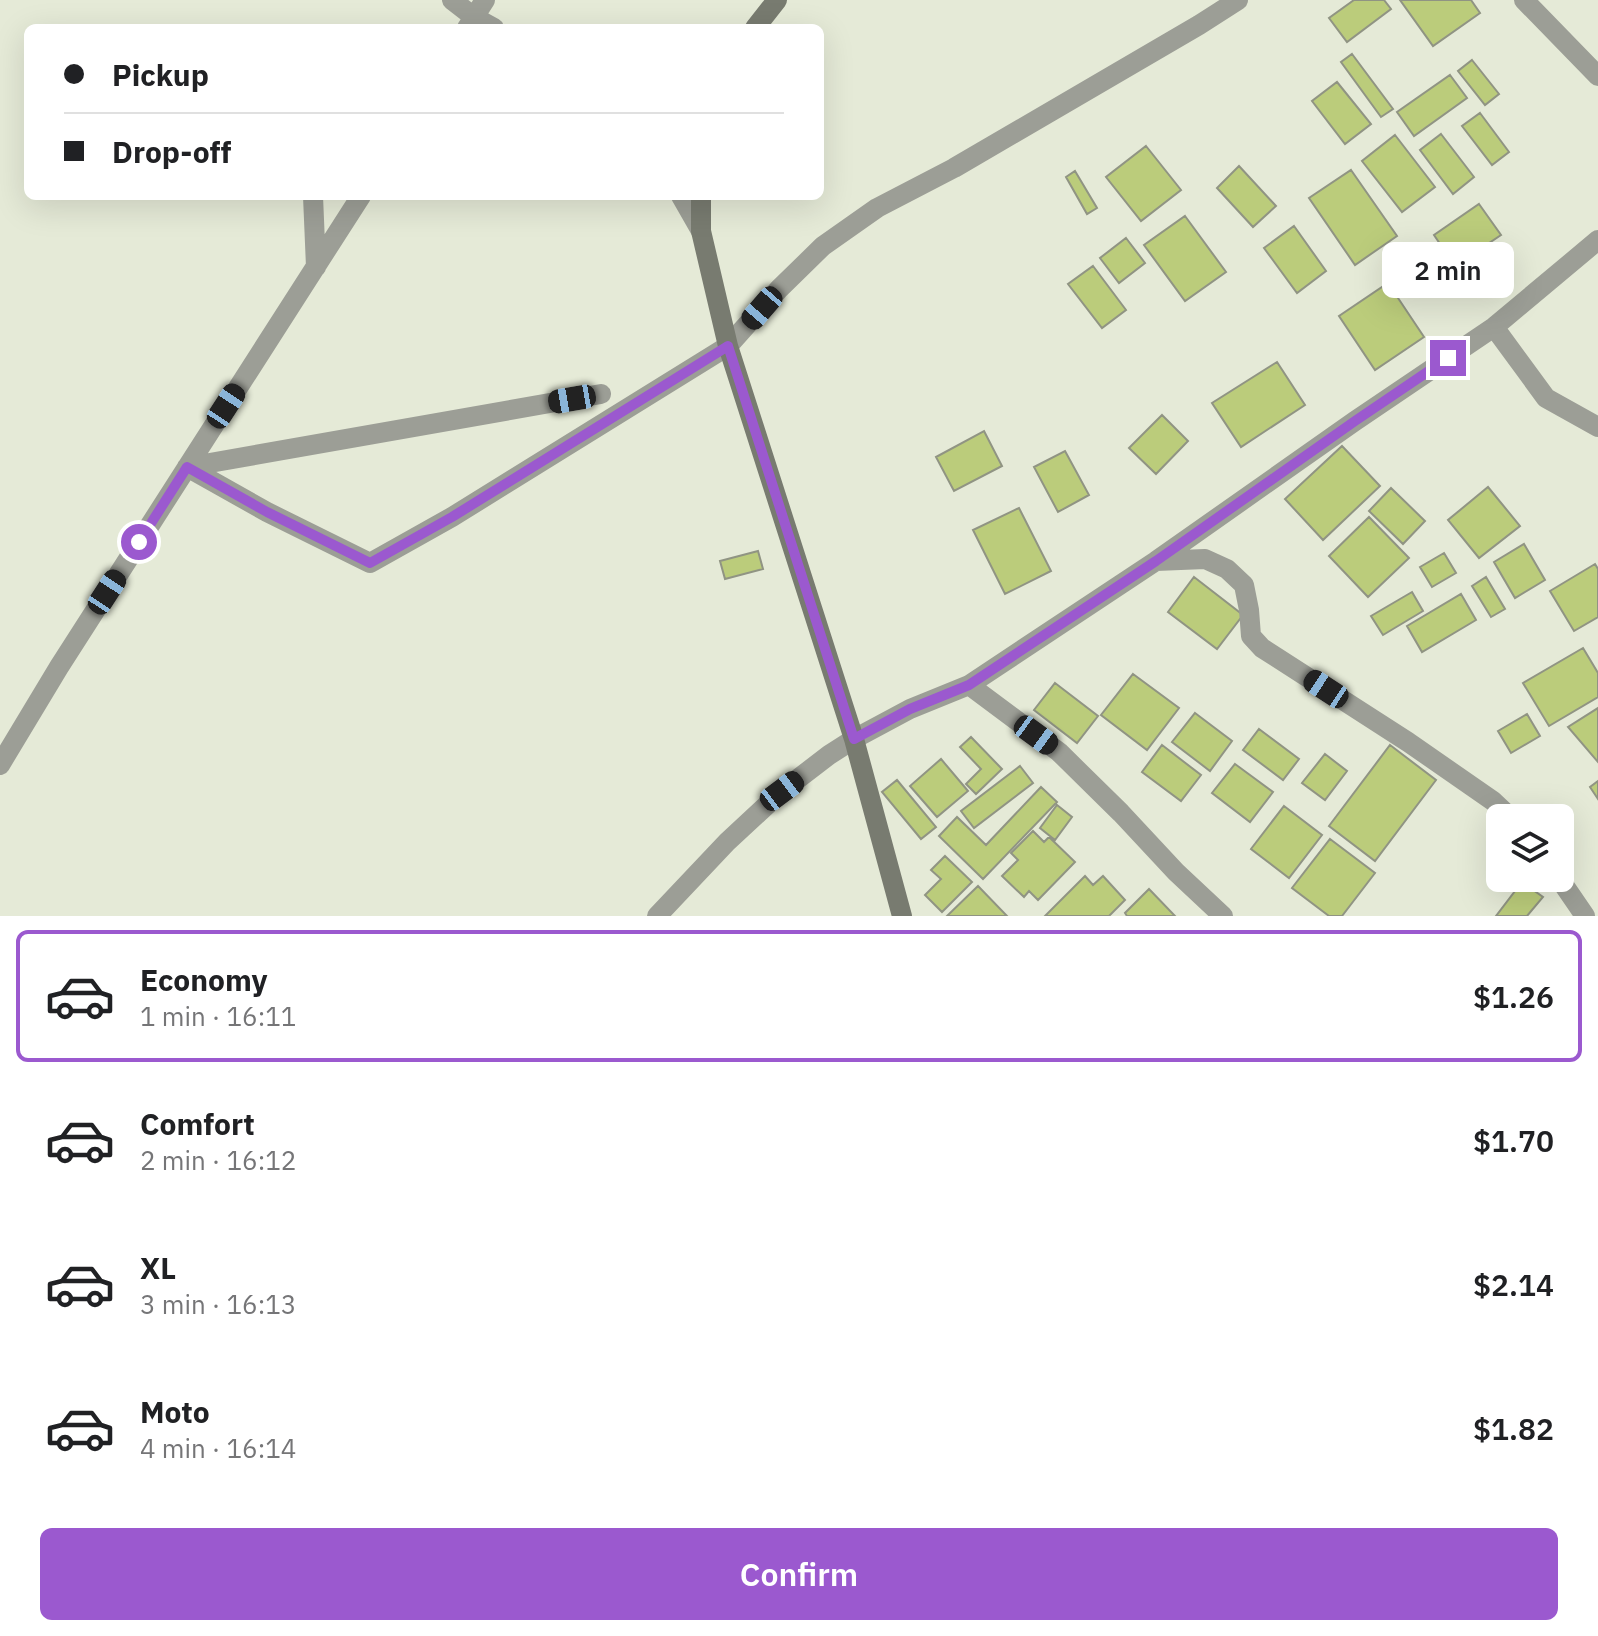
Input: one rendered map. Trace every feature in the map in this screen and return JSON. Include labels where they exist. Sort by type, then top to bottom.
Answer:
[{"type":"street","points":[[452,0],[476,15]]},
{"type":"street","points":[[758,24],[777,0]]},
{"type":"street","points":[[187,467],[267,512],[370,563],[452,517],[728,346],[823,246],[877,208],[954,168],[1238,0]]},
{"type":"street","points":[[1524,0],[1598,76]]},
{"type":"street","points":[[313,200],[316,267]]},
{"type":"street","points":[[0,765],[59,667],[358,200]]},
{"type":"street","points":[[683,200],[701,231]]},
{"type":"street","points":[[701,200],[701,231],[728,346],[854,739],[902,916]]},
{"type":"street","points":[[657,916],[727,842],[782,791],[829,755],[910,709],[969,685],[1156,561],[1494,327],[1598,240]]},
{"type":"street","points":[[1494,327],[1546,398],[1598,427]]},
{"type":"street","points":[[187,467],[601,394]]},
{"type":"street","points":[[1156,561],[1205,559],[1227,569],[1244,585],[1251,636],[1262,648],[1408,742],[1496,804]]},
{"type":"street","points":[[969,685],[1059,752],[1223,916]]},
{"type":"street","points":[[1569,892],[1585,916]]},
{"type":"building","points":[[1354,0],[1384,0],[1391,9],[1347,42],[1329,18]]},
{"type":"building","points":[[1400,0],[1471,0],[1480,13],[1433,46]]},
{"type":"building","points":[[1352,54],[1393,109],[1381,117],[1341,62]]},
{"type":"building","points":[[1472,60],[1499,94],[1485,105],[1458,71]]},
{"type":"building","points":[[1450,75],[1467,98],[1414,136],[1397,112]]},
{"type":"building","points":[[1337,82],[1371,124],[1345,144],[1312,101]]},
{"type":"building","points":[[1480,113],[1509,152],[1492,165],[1462,126]]},
{"type":"building","points":[[1441,134],[1474,177],[1453,194],[1420,150]]},
{"type":"building","points":[[1395,135],[1435,187],[1402,212],[1362,161]]},
{"type":"building","points":[[1146,146],[1181,190],[1141,221],[1106,177]]},
{"type":"building","points":[[1239,166],[1276,206],[1253,227],[1217,188]]},
{"type":"building","points":[[1351,170],[1397,236],[1355,265],[1309,198]]},
{"type":"building","points":[[1075,171],[1097,208],[1087,214],[1066,177]]},
{"type":"building","points":[[1479,204],[1501,235],[1455,266],[1434,235]]},
{"type":"building","points":[[1185,216],[1226,272],[1185,301],[1144,245]]},
{"type":"building","points":[[1294,226],[1326,271],[1297,293],[1264,248]]},
{"type":"building","points":[[1126,238],[1145,263],[1119,283],[1100,258]]},
{"type":"building","points":[[1093,266],[1126,310],[1102,328],[1068,284]]},
{"type":"building","points":[[1388,283],[1424,337],[1375,370],[1339,316]]},
{"type":"building","points":[[1277,362],[1305,405],[1241,447],[1212,403]]},
{"type":"building","points":[[1162,415],[1188,441],[1156,474],[1129,448]]},
{"type":"building","points":[[984,431],[1002,466],[954,491],[936,457]]},
{"type":"building","points":[[1342,446],[1380,486],[1323,540],[1285,499]]},
{"type":"building","points":[[1065,451],[1089,495],[1058,512],[1034,467]]},
{"type":"building","points":[[1488,487],[1520,526],[1479,558],[1448,520]]},
{"type":"building","points":[[1391,488],[1425,521],[1403,544],[1369,511]]},
{"type":"building","points":[[1019,508],[1051,571],[1005,594],[973,530]]},
{"type":"building","points":[[1369,517],[1409,558],[1368,597],[1329,556]]},
{"type":"building","points":[[1524,544],[1545,580],[1515,598],[1494,562]]},
{"type":"building","points":[[758,551],[763,569],[725,579],[720,561]]},
{"type":"building","points":[[1444,553],[1456,573],[1432,587],[1420,567]]},
{"type":"building","points":[[1595,564],[1598,569],[1598,617],[1574,631],[1550,591]]},
{"type":"building","points":[[1194,577],[1243,615],[1217,649],[1168,612]]},
{"type":"building","points":[[1486,577],[1505,609],[1491,617],[1472,586]]},
{"type":"building","points":[[1412,592],[1423,611],[1383,635],[1371,616]]},
{"type":"building","points":[[1461,594],[1476,620],[1422,652],[1407,626]]},
{"type":"building","points":[[1583,648],[1598,673],[1598,697],[1549,726],[1523,683]]},
{"type":"building","points":[[1133,674],[1179,708],[1147,750],[1101,715]]},
{"type":"building","points":[[1055,683],[1098,716],[1077,743],[1034,710]]},
{"type":"building","points":[[1598,708],[1598,762],[1568,727]]},
{"type":"building","points":[[1195,713],[1232,741],[1210,771],[1172,742]]},
{"type":"building","points":[[1527,714],[1540,736],[1511,753],[1498,731]]},
{"type":"building","points":[[1259,729],[1299,759],[1283,780],[1243,750]]},
{"type":"building","points":[[971,737],[1002,769],[976,794],[966,784],[981,769],[960,747]]},
{"type":"building","points":[[1162,745],[1201,775],[1181,801],[1142,772]]},
{"type":"building","points":[[1390,745],[1436,780],[1375,861],[1329,826]]},
{"type":"building","points":[[1325,754],[1347,771],[1325,800],[1302,783]]},
{"type":"building","points":[[941,759],[968,791],[937,817],[910,786]]},
{"type":"building","points":[[1235,764],[1273,792],[1250,822],[1212,793]]},
{"type":"building","points":[[1020,766],[1033,783],[974,828],[961,811]]},
{"type":"building","points":[[897,780],[936,827],[921,839],[882,792]]},
{"type":"building","points":[[1598,781],[1598,799],[1590,787]]},
{"type":"building","points":[[1041,787],[1057,802],[983,879],[939,836],[957,817],[986,845]]},
{"type":"building","points":[[1057,805],[1072,817],[1055,840],[1040,828]]},
{"type":"building","points":[[1284,806],[1322,835],[1289,878],[1251,849]]},
{"type":"building","points":[[1033,831],[1044,842],[1049,837],[1075,862],[1038,900],[1029,891],[1024,897],[1002,876],[1018,860],[1011,853]]},
{"type":"building","points":[[1330,839],[1375,873],[1342,916],[1329,916],[1292,888]]},
{"type":"building","points":[[945,856],[972,882],[942,912],[925,895],[941,879],[931,870]]},
{"type":"building","points":[[1085,876],[1093,885],[1103,876],[1125,900],[1109,916],[1045,916]]},
{"type":"building","points":[[978,886],[1007,916],[947,916]]},
{"type":"building","points":[[1149,889],[1175,916],[1127,916],[1125,913]]},
{"type":"building","points":[[1514,892],[1536,892],[1543,897],[1527,916],[1496,916]]},
{"type":"route","points":[[139,542],[187,467],[267,512],[370,563],[452,517],[728,346],[854,739],[910,709],[969,685],[1156,561],[1448,358]]}]
